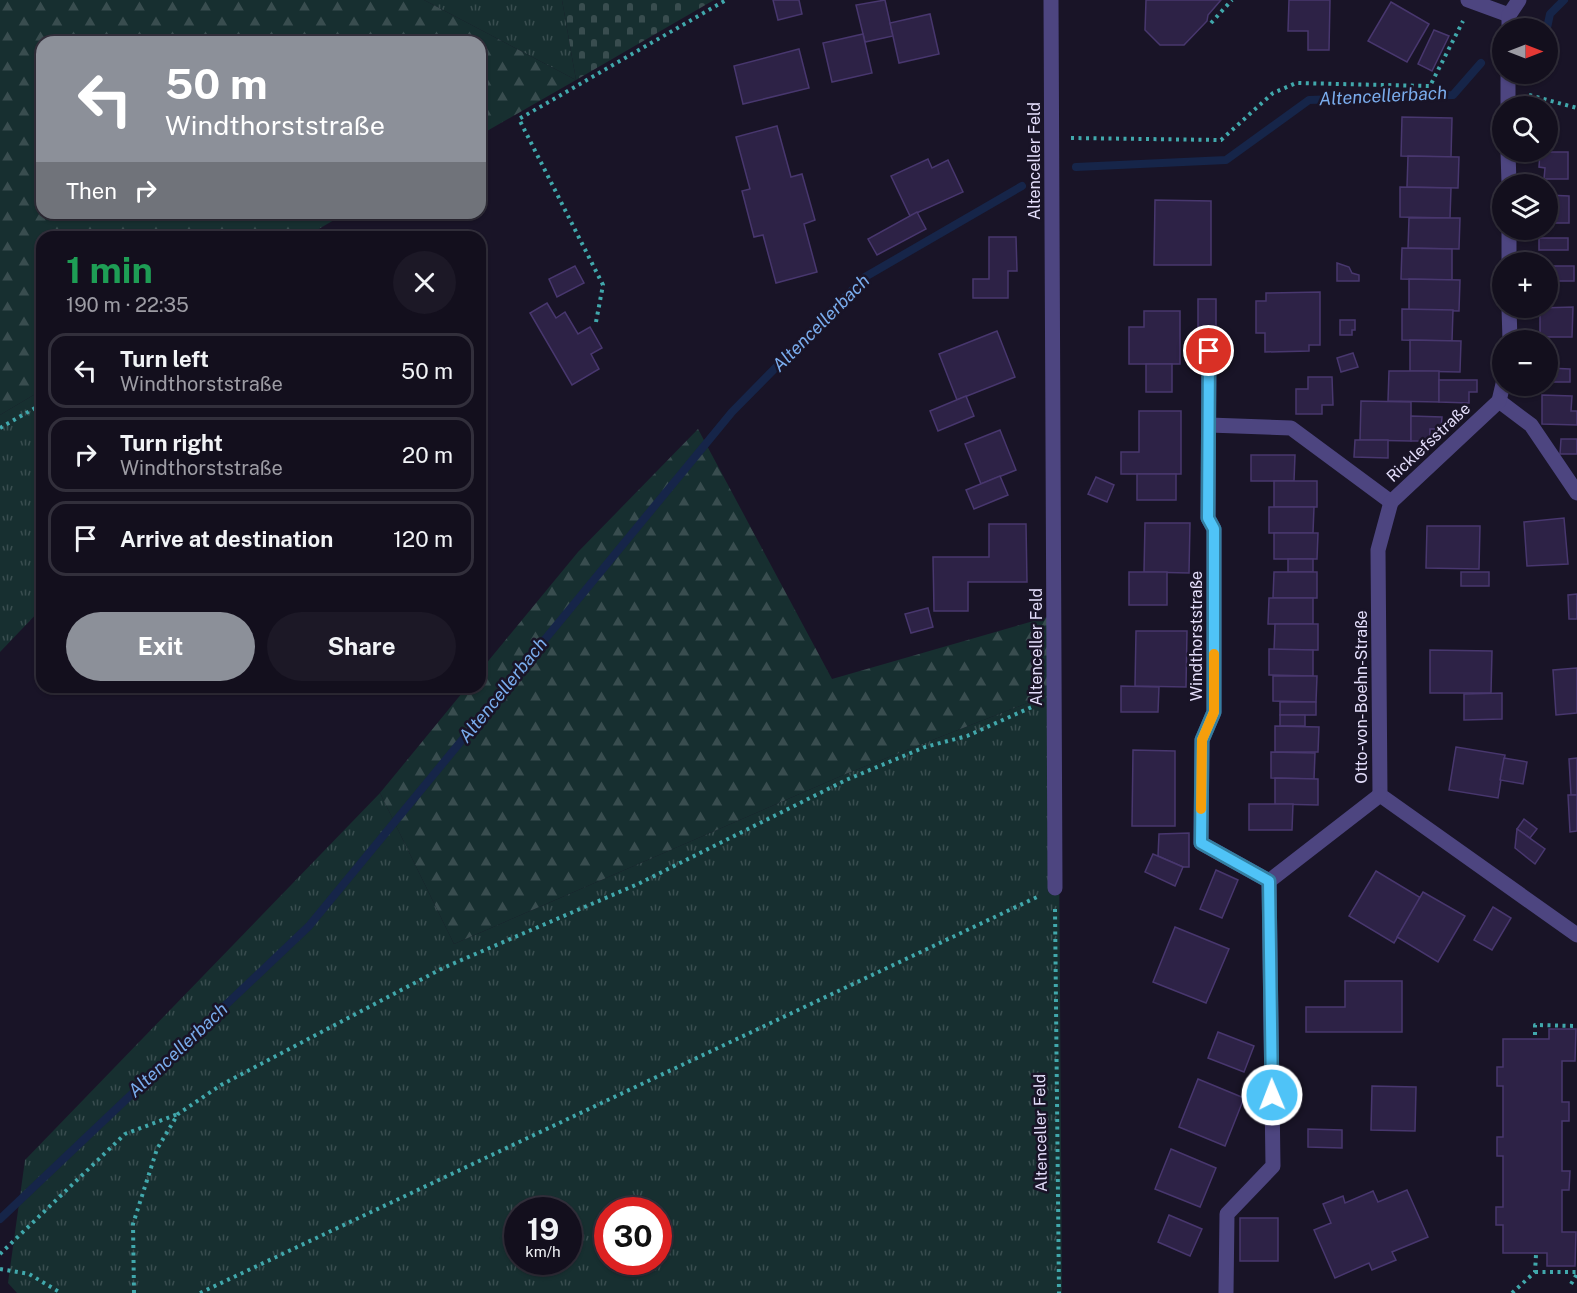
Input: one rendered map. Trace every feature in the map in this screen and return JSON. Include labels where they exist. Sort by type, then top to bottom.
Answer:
[{"type":"street","name":"Altenceller Feld","points":[[1051,0],[1055,888]]},
{"type":"street","points":[[1511,18],[1519,0]]},
{"type":"street","points":[[1470,1],[1502,18]]},
{"type":"street","name":"Windthorststraße","points":[[1209,351],[1208,518],[1214,529],[1214,712],[1202,740],[1201,843],[1269,881]]},
{"type":"street","points":[[1499,396],[1498,401],[1531,425],[1577,493]]},
{"type":"street","name":"Ricklefsstraße","points":[[1209,425],[1291,428],[1390,502],[1498,401]]},
{"type":"street","name":"Otto-von-Boehn-Straße","points":[[1390,502],[1378,550],[1380,795],[1577,935]]},
{"type":"street","points":[[1226,1293],[1227,1214],[1273,1166],[1269,881],[1380,795]]},
{"type":"path","points":[[596,322],[603,285],[519,119],[726,0]]},
{"type":"path","points":[[1211,23],[1232,0]]},
{"type":"path","points":[[1052,138],[1221,140],[1273,93],[1296,83],[1430,86],[1470,1]]},
{"type":"path","points":[[1516,84],[1577,108]]},
{"type":"path","points":[[0,428],[36,407]]},
{"type":"path","points":[[0,1254],[125,1134],[178,1114],[221,1085],[443,968],[638,884],[846,780],[925,747],[967,736],[1054,698]]},
{"type":"path","points":[[200,1293],[1055,888]]},
{"type":"path","name":"Altenceller Feld","points":[[1055,888],[1059,1293]]},
{"type":"path","points":[[1535,1035],[1535,1025],[1577,1026]]},
{"type":"path","points":[[134,1293],[133,1224],[157,1149],[178,1114]]},
{"type":"path","points":[[1535,1272],[1536,1255]]},
{"type":"path","points":[[0,1269],[29,1274],[61,1293]]},
{"type":"path","points":[[1512,1293],[1535,1272],[1577,1273],[1571,1284]]},
{"type":"green space","points":[[0,0],[424,0],[576,80],[486,132],[486,36],[36,36],[36,219],[336,219],[315,231],[36,231],[36,394],[0,415]]},
{"type":"green space","points":[[424,0],[562,0],[576,80]]},
{"type":"green space","points":[[562,0],[714,0],[576,80]]},
{"type":"green space","points":[[36,394],[36,614],[0,652],[0,415]]},
{"type":"green space","points":[[698,429],[832,679],[1058,614],[1058,691],[848,773],[454,944],[380,793],[462,693],[486,693],[486,664],[578,552]]},
{"type":"green space","points":[[1058,691],[1062,1293],[17,1293],[8,1283],[25,1160],[380,793],[454,944],[848,773]]},
{"type":"building","points":[[773,0],[799,0],[802,14],[778,20]]},
{"type":"building","points":[[885,0],[893,36],[865,42],[856,5]]},
{"type":"building","points":[[1146,0],[1221,0],[1208,15],[1207,21],[1184,45],[1160,45],[1145,30]]},
{"type":"building","points":[[1289,0],[1330,0],[1329,50],[1308,50],[1308,31],[1288,31]]},
{"type":"building","points":[[1391,2],[1429,24],[1407,62],[1368,41]]},
{"type":"building","points":[[930,14],[939,54],[899,63],[890,23]]},
{"type":"building","points":[[1434,30],[1449,36],[1432,71],[1418,64]]},
{"type":"building","points":[[863,34],[872,73],[832,82],[823,43]]},
{"type":"building","points":[[799,49],[809,88],[743,104],[734,66]]},
{"type":"building","points":[[1402,117],[1452,118],[1451,157],[1401,156]]},
{"type":"building","points":[[777,126],[791,177],[802,174],[815,220],[804,224],[817,272],[776,283],[763,235],[754,237],[742,191],[750,189],[736,137]]},
{"type":"building","points":[[1558,152],[1568,152],[1568,179],[1558,179],[1558,174],[1544,174],[1545,168],[1539,167],[1539,162],[1558,162]]},
{"type":"building","points":[[1408,156],[1459,157],[1458,188],[1407,187]]},
{"type":"building","points":[[928,159],[932,168],[948,160],[963,192],[910,216],[891,176]]},
{"type":"building","points":[[1400,187],[1451,188],[1450,218],[1400,217]]},
{"type":"building","points":[[1558,195],[1569,196],[1569,223],[1558,223]]},
{"type":"building","points":[[1155,200],[1211,201],[1211,265],[1154,265]]},
{"type":"building","points":[[917,212],[926,229],[877,255],[868,239]]},
{"type":"building","points":[[1409,218],[1460,218],[1459,249],[1408,248]]},
{"type":"building","points":[[989,237],[1016,237],[1017,271],[1008,271],[1008,298],[973,298],[973,279],[989,279]]},
{"type":"building","points":[[1568,238],[1568,250],[1539,250],[1539,240]]},
{"type":"building","points":[[1402,248],[1452,249],[1452,280],[1401,279]]},
{"type":"building","points":[[1337,263],[1349,267],[1352,273],[1359,275],[1359,281],[1337,281]]},
{"type":"building","points":[[575,266],[584,283],[557,297],[549,279]]},
{"type":"building","points":[[1558,266],[1574,266],[1574,281],[1558,281]]},
{"type":"building","points":[[1409,279],[1460,280],[1459,311],[1409,310]]},
{"type":"building","points":[[1320,292],[1320,345],[1309,345],[1309,351],[1265,352],[1265,333],[1256,333],[1256,301],[1266,301],[1266,293]]},
{"type":"building","points":[[1198,299],[1216,299],[1216,339],[1198,339]]},
{"type":"building","points":[[547,303],[556,318],[565,312],[578,334],[590,327],[602,348],[591,354],[599,369],[572,385],[530,313]]},
{"type":"building","points":[[1558,307],[1573,307],[1572,337],[1558,337],[1558,330],[1540,330],[1540,318],[1558,318]]},
{"type":"building","points":[[1402,309],[1453,310],[1452,341],[1402,340]]},
{"type":"building","points":[[1144,311],[1180,311],[1180,364],[1129,364],[1129,327],[1144,327]]},
{"type":"building","points":[[1340,320],[1355,320],[1355,330],[1352,330],[1352,335],[1340,335]]},
{"type":"building","points":[[997,331],[1015,377],[957,400],[939,354]]},
{"type":"building","points":[[1410,340],[1461,341],[1460,372],[1410,371]]},
{"type":"building","points":[[1353,353],[1358,367],[1341,372],[1337,358]]},
{"type":"building","points":[[1146,364],[1172,364],[1172,392],[1146,392]]},
{"type":"building","points":[[1558,368],[1570,369],[1570,382],[1558,382]]},
{"type":"building","points":[[1389,371],[1439,371],[1439,402],[1388,401]]},
{"type":"building","points":[[1308,377],[1332,377],[1333,405],[1322,405],[1322,414],[1296,414],[1296,389],[1308,389]]},
{"type":"building","points":[[1439,380],[1477,380],[1477,392],[1469,392],[1469,403],[1439,402]]},
{"type":"building","points":[[966,396],[974,416],[938,431],[930,411]]},
{"type":"building","points":[[1542,396],[1572,396],[1571,411],[1577,411],[1577,425],[1542,424]]},
{"type":"building","points":[[1361,401],[1411,402],[1411,441],[1360,440]]},
{"type":"building","points":[[1139,411],[1181,411],[1181,474],[1121,474],[1121,452],[1139,452]]},
{"type":"building","points":[[1411,416],[1442,417],[1441,429],[1430,429],[1430,441],[1411,441]]},
{"type":"building","points":[[1000,430],[1016,470],[981,484],[965,444]]},
{"type":"building","points":[[1561,439],[1577,439],[1577,454],[1560,454]]},
{"type":"building","points":[[1355,440],[1388,440],[1388,458],[1354,457]]},
{"type":"building","points":[[1251,455],[1295,455],[1294,481],[1251,481]]},
{"type":"building","points":[[1137,474],[1176,474],[1176,500],[1137,500]]},
{"type":"building","points":[[1000,476],[1008,495],[974,509],[966,490]]},
{"type":"building","points":[[1096,477],[1114,485],[1107,502],[1088,494]]},
{"type":"building","points":[[1274,481],[1317,481],[1317,507],[1274,507]]},
{"type":"building","points":[[1269,507],[1314,507],[1313,533],[1269,533]]},
{"type":"building","points":[[1564,518],[1568,564],[1527,566],[1524,522]]},
{"type":"building","points":[[1145,523],[1190,523],[1189,573],[1144,572]]},
{"type":"building","points":[[989,524],[1026,524],[1027,582],[968,582],[968,611],[934,611],[933,557],[989,557]]},
{"type":"building","points":[[1427,526],[1480,526],[1479,569],[1426,568]]},
{"type":"building","points":[[1274,533],[1318,533],[1317,559],[1274,559]]},
{"type":"building","points":[[1288,559],[1313,559],[1313,572],[1288,572]]},
{"type":"building","points":[[1129,572],[1167,572],[1167,605],[1129,605]]},
{"type":"building","points":[[1274,572],[1317,572],[1317,598],[1273,598]]},
{"type":"building","points":[[1461,572],[1489,572],[1489,586],[1461,586]]},
{"type":"building","points":[[1577,594],[1577,619],[1569,619],[1568,595]]},
{"type":"building","points":[[1269,598],[1313,598],[1313,624],[1268,624]]},
{"type":"building","points":[[928,608],[933,627],[911,633],[905,614]]},
{"type":"building","points":[[1275,624],[1318,624],[1318,650],[1274,650]]},
{"type":"building","points":[[1136,631],[1187,631],[1186,687],[1135,686]]},
{"type":"building","points":[[1269,649],[1313,650],[1313,676],[1269,675]]},
{"type":"building","points":[[1430,650],[1492,651],[1491,693],[1430,693]]},
{"type":"building","points":[[1577,668],[1577,713],[1556,715],[1553,670]]},
{"type":"building","points":[[1273,676],[1317,676],[1316,702],[1273,701]]},
{"type":"building","points":[[1121,686],[1159,687],[1158,712],[1121,712]]},
{"type":"building","points":[[1502,693],[1502,719],[1464,720],[1464,694]]},
{"type":"building","points":[[1280,702],[1316,702],[1316,715],[1280,715]]},
{"type":"building","points":[[1280,715],[1305,715],[1305,726],[1280,726]]},
{"type":"building","points":[[1275,726],[1319,727],[1318,752],[1275,752]]},
{"type":"building","points":[[1456,747],[1505,755],[1498,798],[1449,790]]},
{"type":"building","points":[[1133,750],[1175,751],[1175,826],[1132,826]]},
{"type":"building","points":[[1271,752],[1315,753],[1314,779],[1271,778]]},
{"type":"building","points":[[1504,758],[1527,762],[1523,784],[1500,780]]},
{"type":"building","points":[[1577,758],[1577,795],[1571,795],[1569,759]]},
{"type":"building","points":[[1275,778],[1318,779],[1318,805],[1275,804]]},
{"type":"building","points":[[1568,795],[1577,795],[1577,831],[1570,832]]},
{"type":"building","points":[[1249,804],[1293,804],[1292,830],[1249,830]]},
{"type":"building","points":[[1524,819],[1537,829],[1530,838],[1517,829]]},
{"type":"building","points":[[1517,829],[1545,849],[1535,864],[1515,848]]},
{"type":"building","points":[[1189,833],[1189,867],[1183,867],[1158,856],[1159,834]]},
{"type":"building","points":[[1153,854],[1183,867],[1175,886],[1145,872]]},
{"type":"building","points":[[1216,870],[1238,880],[1222,918],[1200,909]]},
{"type":"building","points":[[1376,871],[1421,898],[1394,943],[1349,916]]},
{"type":"building","points":[[1423,892],[1465,916],[1438,962],[1397,937]]},
{"type":"building","points":[[1493,907],[1511,918],[1492,950],[1474,940]]},
{"type":"building","points":[[1175,927],[1229,949],[1206,1003],[1153,982]]},
{"type":"building","points":[[1345,981],[1402,981],[1402,1032],[1306,1032],[1306,1007],[1345,1007]]},
{"type":"building","points":[[1549,1029],[1576,1029],[1575,1061],[1562,1061],[1562,1102],[1569,1102],[1569,1121],[1562,1121],[1562,1171],[1570,1171],[1569,1190],[1562,1190],[1562,1232],[1576,1232],[1575,1266],[1547,1266],[1547,1253],[1503,1253],[1503,1225],[1496,1225],[1496,1207],[1503,1207],[1503,1156],[1497,1156],[1497,1137],[1503,1137],[1503,1086],[1497,1086],[1497,1067],[1503,1067],[1503,1039],[1549,1039]]},
{"type":"building","points":[[1218,1032],[1254,1046],[1244,1072],[1208,1058]]},
{"type":"building","points":[[1198,1079],[1244,1098],[1225,1146],[1179,1127]]},
{"type":"building","points":[[1372,1086],[1416,1087],[1415,1131],[1371,1130]]},
{"type":"building","points":[[1308,1129],[1342,1130],[1342,1148],[1308,1147]]},
{"type":"building","points":[[1171,1149],[1216,1168],[1200,1207],[1155,1189]]},
{"type":"building","points":[[1407,1190],[1428,1237],[1392,1252],[1396,1260],[1372,1270],[1369,1263],[1335,1278],[1314,1230],[1331,1223],[1323,1204],[1343,1196],[1345,1203],[1373,1191],[1378,1202]]},
{"type":"building","points":[[1169,1215],[1202,1229],[1190,1256],[1158,1242]]},
{"type":"building","points":[[1240,1218],[1278,1218],[1278,1261],[1240,1261]]},
{"type":"waterway","name":"Altencellerbach","points":[[1549,18],[1550,14],[1564,0]]},
{"type":"waterway","name":"Altencellerbach","points":[[1076,167],[1226,160],[1309,100],[1453,95],[1481,63]]},
{"type":"waterway","name":"Altencellerbach","points":[[0,1219],[309,926],[732,412],[865,277],[1022,186]]},
{"type":"slow traffic","points":[[1201,809],[1202,740],[1214,712],[1214,654]]},
{"type":"route","points":[[1209,351],[1208,518],[1214,529],[1214,712],[1202,740],[1201,843],[1269,881],[1272,1095]]}]
